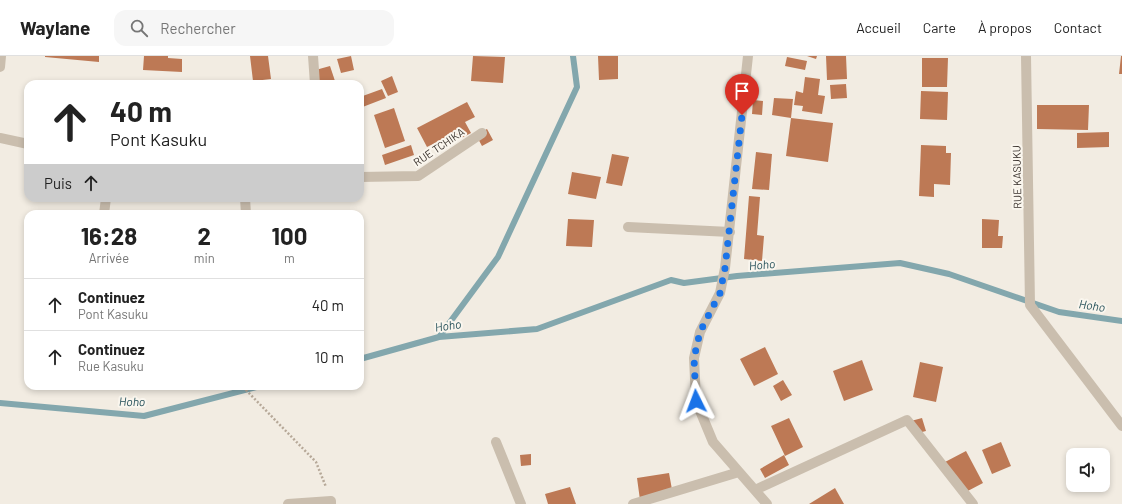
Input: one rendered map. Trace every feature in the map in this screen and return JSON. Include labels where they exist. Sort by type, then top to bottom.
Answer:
[{"type":"street","points":[[0,67],[1,56]]},
{"type":"street","points":[[313,56],[315,80]]},
{"type":"street","points":[[748,56],[725,268],[720,293],[700,332],[694,358],[696,401],[713,442],[768,504]]},
{"type":"street","name":"RUE KASUKU","points":[[1026,56],[1030,301],[1122,426]]},
{"type":"street","name":"RUE TCHIKA","points":[[364,177],[418,176],[482,132]]},
{"type":"street","points":[[0,138],[24,143]]},
{"type":"street","points":[[628,227],[730,232]]},
{"type":"street","points":[[755,490],[907,420],[973,504]]},
{"type":"street","points":[[496,442],[520,504]]},
{"type":"street","points":[[633,504],[739,472]]},
{"type":"street","points":[[288,504],[331,503]]},
{"type":"path","points":[[246,390],[316,462],[331,503]]},
{"type":"building","points":[[99,56],[99,62],[45,57]]},
{"type":"building","points":[[144,56],[168,56],[168,58],[182,59],[182,72],[143,70]]},
{"type":"building","points":[[250,56],[268,56],[271,79],[253,80]]},
{"type":"building","points":[[351,56],[354,70],[341,73],[337,59]]},
{"type":"building","points":[[473,56],[505,57],[503,83],[471,81]]},
{"type":"building","points":[[598,56],[618,56],[618,79],[599,80]]},
{"type":"building","points":[[807,56],[817,56],[816,59]]},
{"type":"building","points":[[826,56],[846,56],[847,79],[827,80]]},
{"type":"building","points":[[1121,56],[1122,74],[1119,74]]},
{"type":"building","points":[[787,57],[807,61],[805,70],[785,66]]},
{"type":"building","points":[[922,58],[948,58],[947,87],[922,87]]},
{"type":"building","points":[[330,66],[335,80],[315,80],[312,71]]},
{"type":"building","points":[[392,76],[398,92],[388,96],[381,81]]},
{"type":"building","points":[[805,77],[820,79],[818,95],[825,96],[822,114],[802,111],[803,106],[794,105],[796,91],[803,93]]},
{"type":"building","points":[[846,84],[847,98],[831,99],[830,85]]},
{"type":"building","points":[[382,89],[386,98],[364,106],[364,96]]},
{"type":"building","points":[[921,91],[948,92],[947,120],[920,119]]},
{"type":"building","points":[[774,98],[793,99],[791,118],[772,115]]},
{"type":"building","points":[[753,100],[763,101],[762,115],[752,114]]},
{"type":"building","points":[[467,102],[475,117],[465,122],[471,133],[438,150],[435,143],[427,147],[417,128]]},
{"type":"building","points":[[1037,105],[1089,105],[1088,130],[1037,129]]},
{"type":"building","points":[[394,108],[405,141],[385,148],[374,115]]},
{"type":"building","points":[[791,118],[833,123],[828,162],[786,156]]},
{"type":"building","points":[[487,129],[493,140],[482,146],[476,135]]},
{"type":"building","points":[[1109,132],[1109,147],[1077,148],[1077,133]]},
{"type":"building","points":[[411,145],[414,155],[385,165],[382,155]]},
{"type":"building","points":[[921,145],[946,146],[946,153],[951,153],[950,185],[934,184],[934,197],[919,196]]},
{"type":"building","points":[[756,152],[772,154],[769,190],[752,189]]},
{"type":"building","points":[[612,154],[629,157],[622,186],[606,183]]},
{"type":"building","points":[[572,172],[601,177],[596,199],[568,194]]},
{"type":"building","points":[[749,196],[760,197],[757,235],[764,236],[762,261],[744,259]]},
{"type":"building","points":[[568,219],[594,220],[592,247],[566,246]]},
{"type":"building","points":[[982,219],[999,220],[998,236],[1003,236],[1002,248],[982,248]]},
{"type":"building","points":[[765,347],[778,374],[754,386],[740,359]]},
{"type":"building","points":[[862,360],[873,390],[844,401],[833,371]]},
{"type":"building","points":[[920,362],[943,367],[936,402],[913,397]]},
{"type":"building","points":[[783,380],[792,395],[781,401],[773,386]]},
{"type":"building","points":[[789,418],[803,447],[785,456],[771,426]]},
{"type":"building","points":[[922,418],[926,431],[914,434],[911,421]]},
{"type":"building","points":[[1001,442],[1011,466],[992,474],[982,450]]},
{"type":"building","points":[[966,451],[983,483],[962,494],[945,462]]},
{"type":"building","points":[[531,454],[531,465],[521,466],[520,455]]},
{"type":"building","points":[[784,455],[789,465],[765,478],[760,469]]},
{"type":"building","points":[[669,473],[673,495],[640,500],[637,478]]},
{"type":"building","points":[[570,487],[576,504],[548,504],[545,494]]},
{"type":"building","points":[[835,488],[844,504],[809,504]]},
{"type":"waterway","points":[[439,337],[498,257],[577,87],[573,56]]},
{"type":"waterway","name":"Hoho","points":[[364,358],[439,337],[537,329],[671,280],[684,283],[737,276],[900,263],[949,274],[1059,312],[1122,321]]},
{"type":"waterway","name":"Hoho","points":[[0,403],[144,416],[245,390]]},
{"type":"route","points":[[696,401],[694,358],[700,332],[720,293],[725,268],[742,115]]}]
